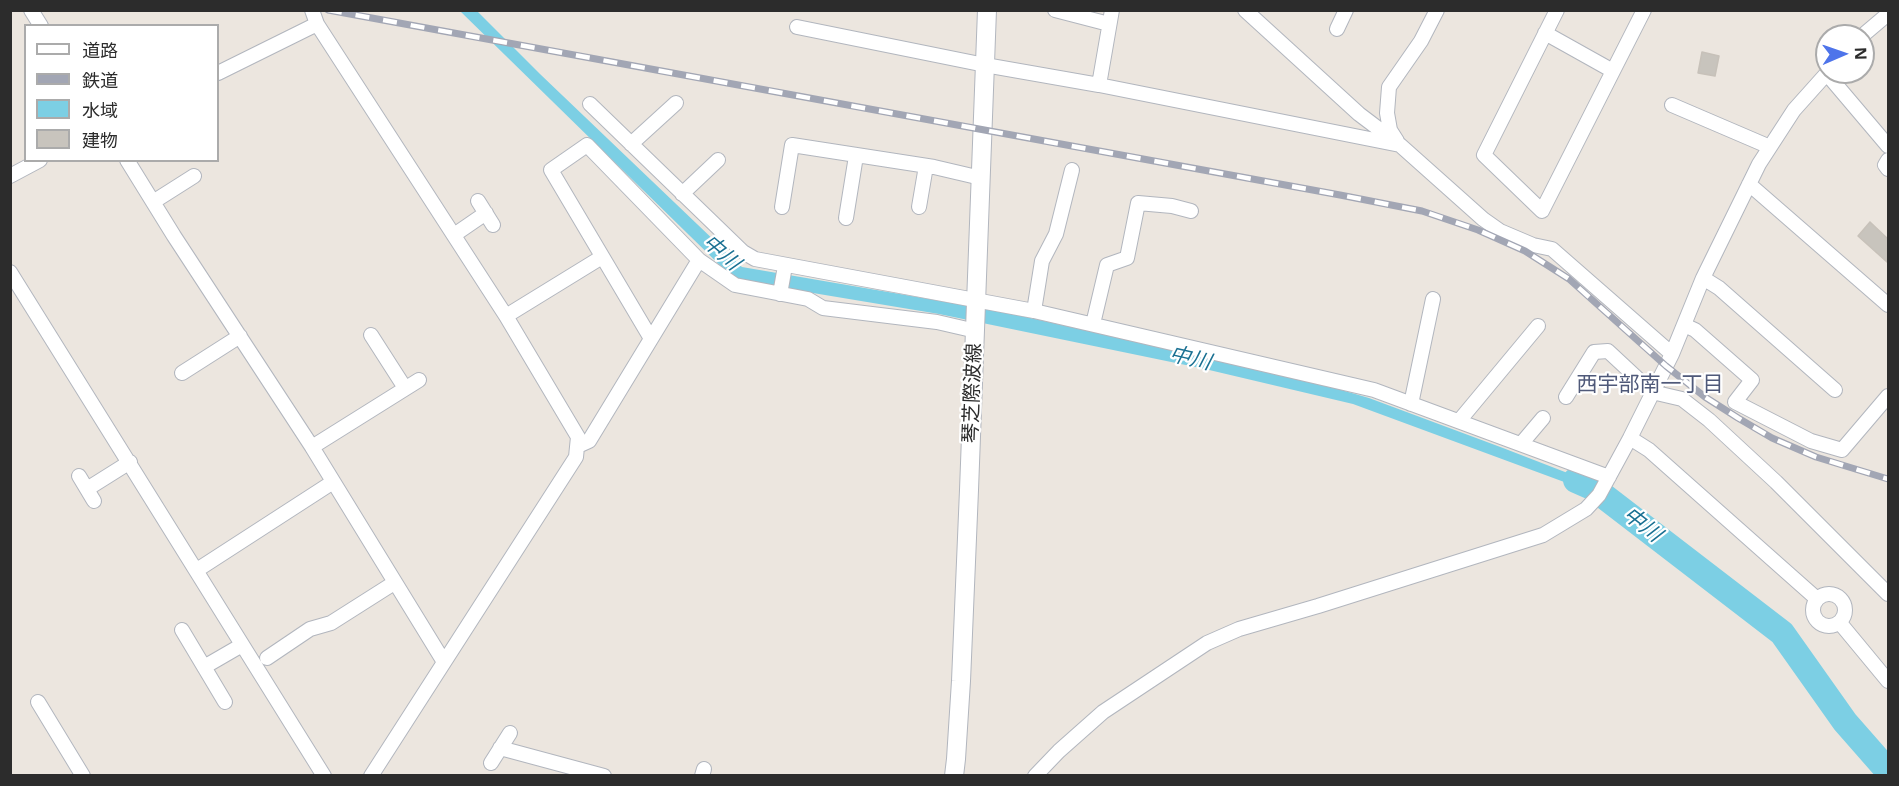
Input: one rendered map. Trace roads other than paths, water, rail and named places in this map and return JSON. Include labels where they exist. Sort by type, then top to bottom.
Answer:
[{"type":"main road","name":"琴芝際波線","points":[[954,776],[961,681],[987,10]]},
{"type":"street","points":[[31,10],[40,24]]},
{"type":"street","points":[[312,10],[317,24],[507,316],[578,437],[576,457],[371,776]]},
{"type":"street","points":[[1055,10],[1110,17],[1100,85]]},
{"type":"street","points":[[1245,10],[1359,114],[1400,145],[1483,219],[1500,231],[1533,245],[1552,249],[1672,354]]},
{"type":"street","points":[[1337,28],[1346,10]]},
{"type":"street","points":[[1400,145],[1390,130],[1387,113],[1389,87],[1421,41],[1437,10]]},
{"type":"street","points":[[1557,10],[1484,155],[1542,211],[1644,10]]},
{"type":"street","points":[[1875,25],[1888,14]]},
{"type":"street","points":[[219,73],[317,24]]},
{"type":"street","points":[[797,27],[1400,145]]},
{"type":"street","points":[[1545,33],[1613,71]]},
{"type":"street","points":[[1035,776],[1103,712],[1207,643],[1239,629],[1543,535],[1586,509],[1599,495],[1630,438],[1672,354],[1703,278],[1749,184],[1794,110],[1818,84]]},
{"type":"street","points":[[1837,84],[1888,146]]},
{"type":"street","points":[[590,104],[743,252],[754,259],[785,268],[977,303],[1034,311],[1354,385],[1609,477]]},
{"type":"street","points":[[631,144],[676,104]]},
{"type":"street","points":[[1672,105],[1770,147]]},
{"type":"street","points":[[650,337],[550,170],[587,145],[699,260],[735,285],[808,299],[823,308],[976,329]]},
{"type":"street","points":[[782,207],[792,145],[926,166],[981,178]]},
{"type":"street","points":[[846,218],[856,156]]},
{"type":"street","points":[[682,194],[718,160]]},
{"type":"street","points":[[1888,160],[1885,165],[1888,169]]},
{"type":"street","points":[[10,176],[36,162]]},
{"type":"street","points":[[128,162],[312,447],[444,662]]},
{"type":"street","points":[[919,207],[926,166]]},
{"type":"street","points":[[1034,311],[1042,261],[1056,234],[1072,170]]},
{"type":"street","points":[[153,202],[194,176]]},
{"type":"street","points":[[1749,184],[1888,305]]},
{"type":"street","points":[[1093,324],[1107,265],[1127,258],[1138,203],[1172,206],[1191,211]]},
{"type":"street","points":[[454,234],[486,213]]},
{"type":"street","points":[[507,316],[602,257]]},
{"type":"street","points":[[578,446],[589,441],[650,337],[699,260]]},
{"type":"street","points":[[781,292],[785,268]]},
{"type":"street","points":[[10,272],[324,776]]},
{"type":"street","points":[[1703,278],[1719,288],[1835,390]]},
{"type":"street","points":[[1411,404],[1433,299]]},
{"type":"street","points":[[1684,325],[1695,330],[1752,380],[1735,402],[1811,441],[1842,450],[1888,396]]},
{"type":"street","points":[[1459,421],[1538,326]]},
{"type":"street","points":[[371,335],[405,388]]},
{"type":"street","points":[[182,373],[240,336]]},
{"type":"street","points":[[1566,397],[1594,352],[1608,351],[1652,392],[1682,399],[1709,420],[1776,482],[1888,594]]},
{"type":"street","points":[[312,447],[419,380]]},
{"type":"street","points":[[1521,444],[1543,418]]},
{"type":"street","points":[[1630,438],[1649,450],[1817,599]]},
{"type":"street","points":[[79,476],[90,495],[130,462]]},
{"type":"street","points":[[197,570],[333,482]]},
{"type":"street","points":[[267,658],[310,629],[331,623],[394,583]]},
{"type":"street","points":[[1826,593],[1837,595],[1844,603],[1845,614],[1840,623],[1831,627],[1821,625],[1814,617],[1813,608],[1817,599],[1826,593]]},
{"type":"street","points":[[1840,623],[1888,681]]},
{"type":"street","points":[[182,630],[225,702]]},
{"type":"street","points":[[204,667],[242,645]]},
{"type":"street","points":[[38,702],[83,776]]},
{"type":"street","points":[[491,763],[510,733]]},
{"type":"street","points":[[500,748],[604,776]]},
{"type":"water","points":[[460,11],[477,11],[742,267],[999,311],[1300,378],[1369,398],[1596,484],[1594,493],[1353,404],[1205,369],[939,314],[735,280]]},
{"type":"waterway","name":"中川","points":[[1576,480],[1592,487],[1782,633],[1845,722],[1888,771]]},
{"type":"railway","points":[[328,10],[1422,211],[1478,230],[1525,251],[1569,279],[1666,366],[1705,397],[1772,438],[1816,457],[1888,479]]},
{"type":"district","name":"西宇部南一丁目","points":[[1650,385]]}]
